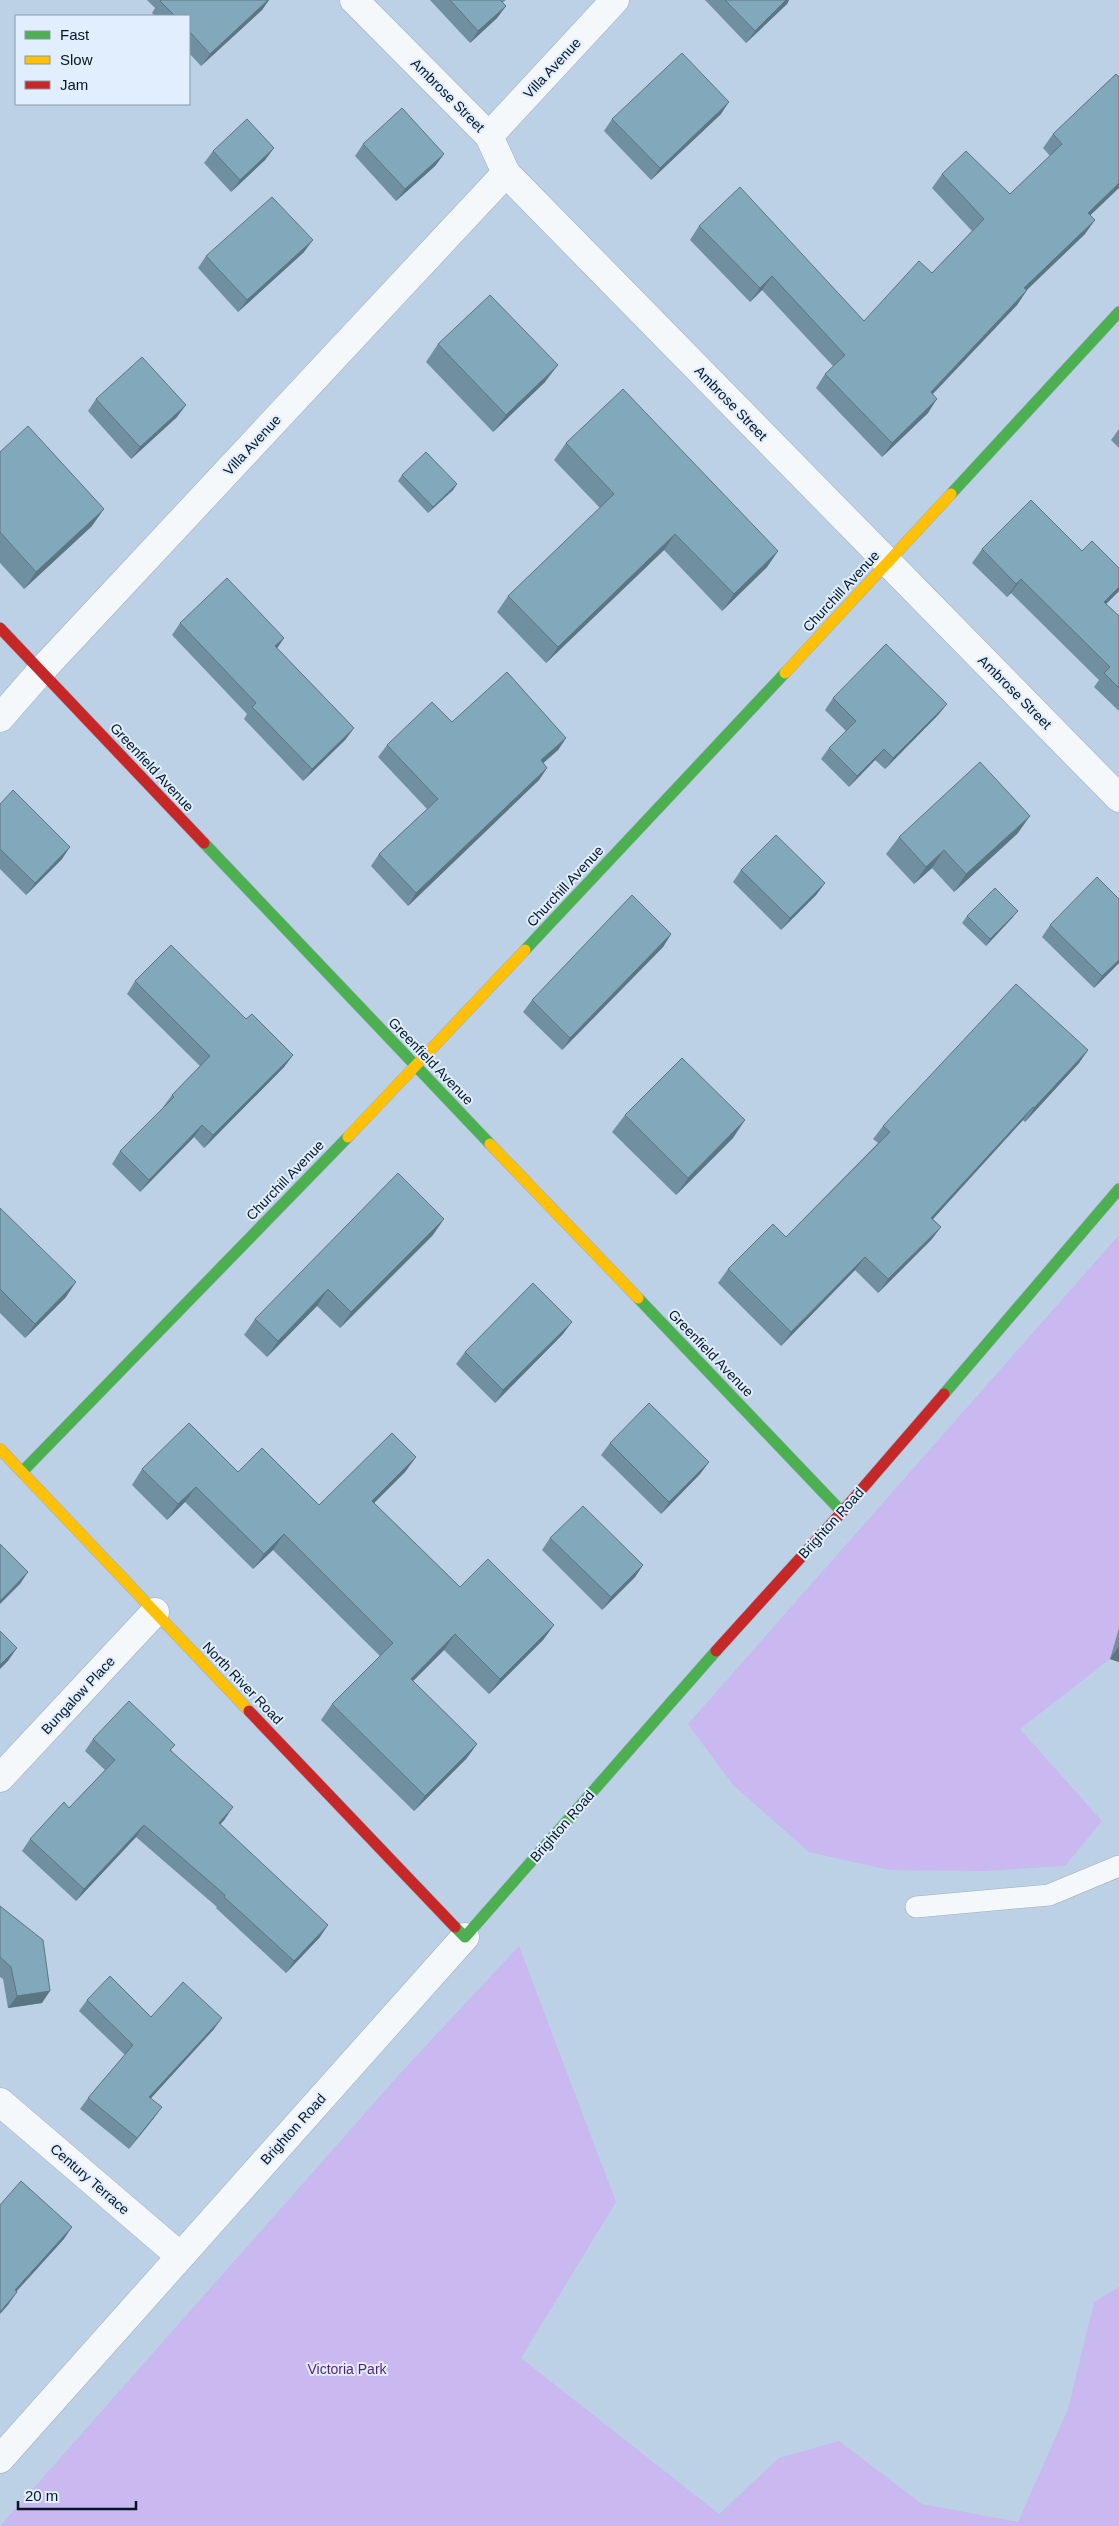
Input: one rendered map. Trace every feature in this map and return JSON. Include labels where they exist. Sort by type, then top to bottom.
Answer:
[{"type":"street","name":"Ambrose Street","points":[[354,0],[489,136],[506,173],[1119,798]]},
{"type":"street","name":"Villa Avenue","points":[[489,136],[615,0]]},
{"type":"street","name":"Villa Avenue","points":[[0,718],[41,671],[506,173]]},
{"type":"street","name":"Churchill Avenue","points":[[22,1472],[416,1067],[888,563],[1119,312]]},
{"type":"street","name":"Greenfield Avenue","points":[[0,628],[416,1067],[842,1512]]},
{"type":"street","name":"Brighton Road","points":[[0,2459],[465,1937],[689,1680],[842,1512],[1119,1189]]},
{"type":"street","name":"North River Road","points":[[0,1449],[465,1937]]},
{"type":"street","name":"Bungalow Place","points":[[0,1778],[155,1612]]},
{"type":"street","name":"Century Terrace","points":[[0,2102],[180,2256]]},
{"type":"lane","points":[[916,1908],[1050,1895],[1119,1866]]},
{"type":"green space","points":[[1119,1235],[1119,1628],[1110,1659],[1020,1729],[1102,1821],[1065,1866],[985,1871],[890,1870],[809,1852],[733,1785],[688,1724]]},
{"type":"green space","name":"Victoria Park","points":[[519,1946],[616,2202],[521,2358],[719,2514],[779,2458],[839,2441],[922,2504],[1018,2522],[1068,2409],[1094,2302],[1119,2287],[1119,2526],[0,2526],[405,2068]]},
{"type":"building","points":[[268,0],[210,54],[190,32],[190,15],[174,15],[160,1]]},
{"type":"building","points":[[450,0],[500,0],[506,6],[478,31]]},
{"type":"building","points":[[725,0],[786,0],[755,31]]},
{"type":"building","points":[[682,53],[729,102],[660,168],[612,119]]},
{"type":"building","points":[[1116,74],[1119,77],[1119,183],[1088,213],[1095,220],[1024,288],[1027,290],[931,392],[937,399],[892,443],[825,374],[845,355],[772,276],[760,288],[699,226],[740,187],[864,321],[919,261],[932,273],[984,219],[942,174],[966,151],[1010,194],[1062,144],[1053,134]]},
{"type":"building","points":[[402,108],[444,154],[405,189],[363,144]]},
{"type":"building","points":[[247,119],[274,148],[240,180],[213,151]]},
{"type":"building","points":[[272,197],[313,240],[247,300],[206,256]]},
{"type":"building","points":[[490,295],[558,365],[506,415],[438,344]]},
{"type":"building","points":[[142,357],[186,405],[140,447],[96,399]]},
{"type":"building","points":[[623,389],[778,551],[734,594],[675,534],[558,647],[508,596],[614,494],[566,443]]},
{"type":"building","points":[[28,426],[104,509],[36,572],[0,532],[0,452]]},
{"type":"building","points":[[426,452],[457,484],[433,507],[402,475]]},
{"type":"building","points":[[1031,500],[1082,551],[1092,541],[1119,568],[1119,587],[1104,602],[1119,616],[1119,688],[1104,673],[1110,667],[1021,579],[1016,584],[982,549]]},
{"type":"building","points":[[227,578],[284,638],[275,646],[354,728],[312,769],[252,707],[256,703],[180,623]]},
{"type":"building","points":[[886,644],[947,704],[893,758],[884,749],[857,776],[829,748],[856,721],[833,698]]},
{"type":"building","points":[[507,672],[566,738],[541,760],[547,768],[416,893],[379,854],[438,799],[387,745],[432,702],[452,722]]},
{"type":"building","points":[[980,762],[1030,816],[966,874],[944,850],[926,867],[899,837]]},
{"type":"building","points":[[13,790],[70,847],[35,883],[0,849],[0,804]]},
{"type":"building","points":[[776,835],[825,883],[790,918],[741,870]]},
{"type":"building","points":[[1097,877],[1119,899],[1119,960],[1102,976],[1050,925]]},
{"type":"building","points":[[995,888],[1018,911],[990,939],[967,916]]},
{"type":"building","points":[[632,895],[671,934],[570,1038],[532,1000]]},
{"type":"building","points":[[171,945],[246,1019],[252,1014],[293,1055],[213,1135],[202,1125],[149,1180],[120,1151],[174,1097],[172,1095],[210,1056],[135,981]]},
{"type":"building","points":[[1016,984],[1088,1050],[931,1218],[941,1227],[888,1279],[865,1257],[791,1332],[728,1269],[773,1224],[786,1237],[890,1132],[883,1126]]},
{"type":"building","points":[[682,1058],[745,1120],[688,1178],[625,1115]]},
{"type":"building","points":[[398,1173],[444,1219],[351,1312],[328,1289],[278,1341],[255,1319]]},
{"type":"building","points":[[0,1208],[76,1282],[35,1324],[0,1289]]},
{"type":"building","points":[[533,1283],[572,1322],[503,1390],[465,1352]]},
{"type":"building","points":[[649,1403],[709,1462],[669,1502],[610,1443]]},
{"type":"building","points":[[189,1423],[238,1472],[262,1448],[319,1505],[392,1433],[416,1457],[372,1501],[460,1587],[488,1559],[554,1625],[500,1679],[455,1634],[411,1679],[477,1744],[425,1796],[332,1704],[393,1643],[284,1534],[264,1554],[196,1487],[178,1504],[142,1469]]},
{"type":"building","points":[[583,1506],[643,1565],[611,1597],[550,1538]]},
{"type":"building","points":[[0,1544],[28,1572],[0,1601]]},
{"type":"building","points":[[0,1631],[17,1648],[0,1665]]},
{"type":"building","points":[[129,1701],[175,1745],[170,1750],[233,1807],[219,1823],[328,1925],[294,1961],[224,1897],[225,1895],[144,1825],[84,1889],[30,1839],[64,1802],[69,1808],[115,1760],[93,1739]]},
{"type":"building","points":[[0,1906],[43,1940],[50,1991],[17,1996],[11,1967],[0,1957]]},
{"type":"building","points":[[110,1976],[151,2017],[183,1982],[222,2018],[149,2097],[162,2107],[137,2138],[88,2098],[133,2045],[87,2000]]},
{"type":"building","points":[[21,2181],[72,2227],[15,2290],[17,2292],[0,2312],[0,2205]]},
{"type":"traffic: fast","points":[[951,494],[1119,312]]},
{"type":"traffic: fast","points":[[525,950],[785,673]]},
{"type":"traffic: fast","points":[[204,843],[490,1144]]},
{"type":"traffic: fast","points":[[22,1472],[348,1137]]},
{"type":"traffic: fast","points":[[944,1394],[1119,1189]]},
{"type":"traffic: fast","points":[[638,1298],[842,1512]]},
{"type":"traffic: fast","points":[[455,1927],[465,1937],[716,1651]]},
{"type":"traffic: slow","points":[[785,673],[951,494]]},
{"type":"traffic: slow","points":[[348,1137],[525,950]]},
{"type":"traffic: slow","points":[[490,1144],[638,1298]]},
{"type":"traffic: slow","points":[[0,1449],[249,1711]]},
{"type":"traffic: jam","points":[[0,628],[204,843]]},
{"type":"traffic: jam","points":[[716,1651],[842,1512],[944,1394]]},
{"type":"traffic: jam","points":[[249,1711],[455,1927]]}]
